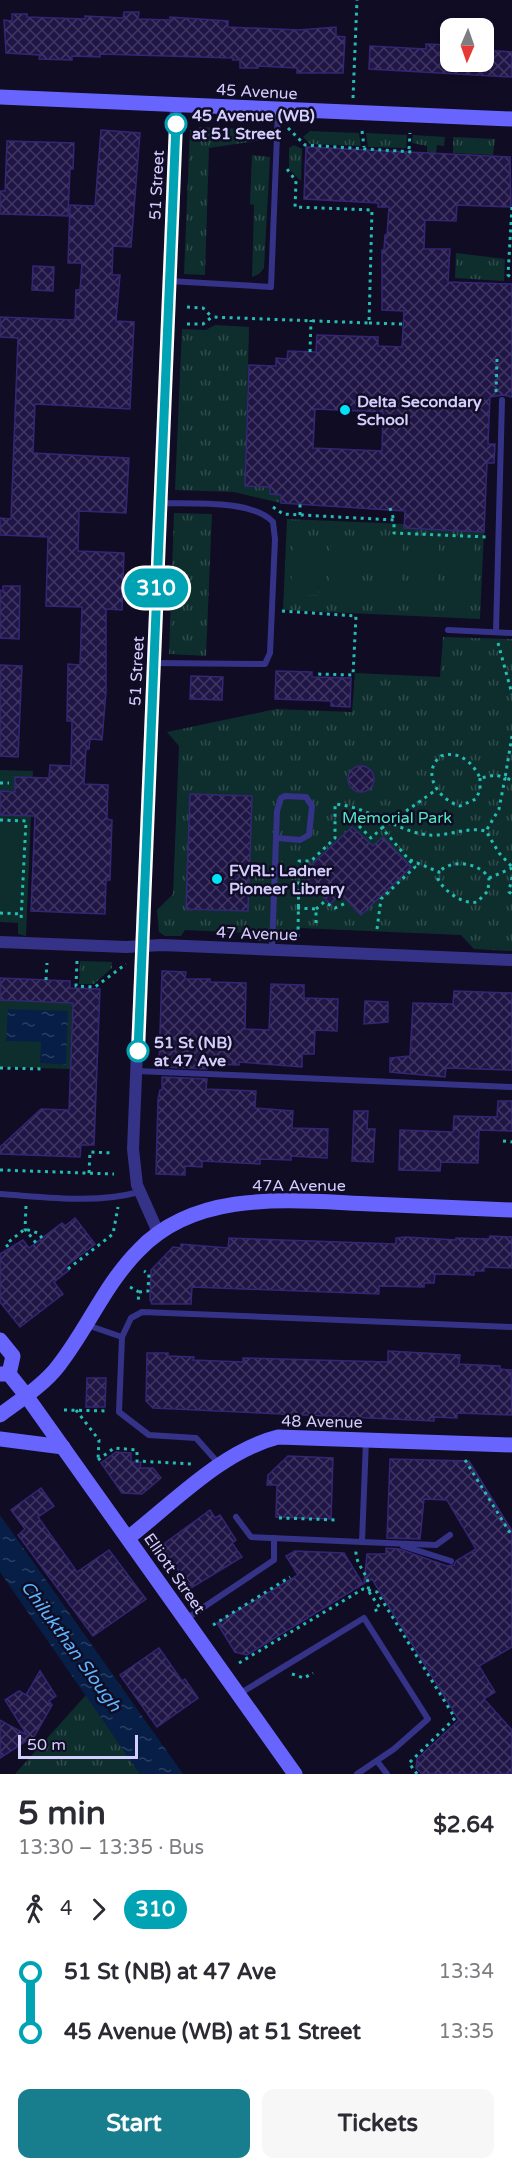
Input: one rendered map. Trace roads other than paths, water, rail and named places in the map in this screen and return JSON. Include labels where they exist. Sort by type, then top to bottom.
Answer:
[{"type":"street","name":"45 Avenue","points":[[0,97],[512,119]]},
{"type":"street","name":"51 Street","points":[[158,1232],[140,1192],[133,1164],[176,105]]},
{"type":"street","name":"47 Avenue","points":[[0,942],[512,960]]},
{"type":"street","name":"47A Avenue","points":[[0,1415],[58,1367],[87,1325],[104,1293],[124,1266],[158,1232],[203,1212],[267,1201],[512,1210]]},
{"type":"street","points":[[0,1340],[13,1356],[5,1374]]},
{"type":"street","name":"Elliott Street","points":[[5,1374],[25,1394],[295,1774]]},
{"type":"street","name":"48 Avenue","points":[[128,1538],[242,1450],[278,1437],[512,1445]]},
{"type":"street","points":[[0,1439],[63,1447]]},
{"type":"lane","points":[[168,281],[271,286],[278,110]]},
{"type":"lane","points":[[496,632],[502,400]]},
{"type":"lane","points":[[153,663],[265,664],[270,653],[275,539],[273,522],[254,510],[235,506],[159,503]]},
{"type":"lane","points":[[448,630],[512,633]]},
{"type":"lane","points":[[272,950],[277,810],[281,798],[289,795],[306,797],[312,806],[309,835],[300,840],[277,838]]},
{"type":"lane","points":[[137,1071],[512,1087]]},
{"type":"lane","points":[[0,1194],[120,1197],[140,1192]]},
{"type":"lane","points":[[220,1465],[196,1438],[149,1435],[119,1412],[122,1337],[131,1318],[142,1312],[512,1327]]},
{"type":"lane","points":[[87,1325],[122,1337]]},
{"type":"lane","points":[[362,1542],[366,1439]]},
{"type":"lane","points":[[236,1517],[251,1537],[436,1545],[450,1535]]},
{"type":"lane","points":[[186,1619],[274,1560],[274,1538]]},
{"type":"lane","points":[[394,1543],[451,1561]]},
{"type":"lane","points":[[238,1694],[364,1618],[428,1719],[377,1761],[357,1774]]},
{"type":"lane","points":[[377,1761],[387,1774]]},
{"type":"water","points":[[8,1009],[68,1011],[66,1065],[40,1063],[41,1042],[6,1041]]},
{"type":"water","name":"Chilukthan Slough","points":[[0,1515],[183,1774],[140,1774],[0,1572]]},
{"type":"place","name":"45 Avenue (WB) at 51 Street","points":[[176,124]]},
{"type":"place","name":"Delta Secondary School","points":[[345,410]]},
{"type":"place","name":"FVRL: Ladner Pioneer Library","points":[[217,879]]},
{"type":"place","name":"51 St (NB) at 47 Ave","points":[[138,1051]]},
{"type":"park label","name":"Memorial Park","points":[[397,817]]}]
